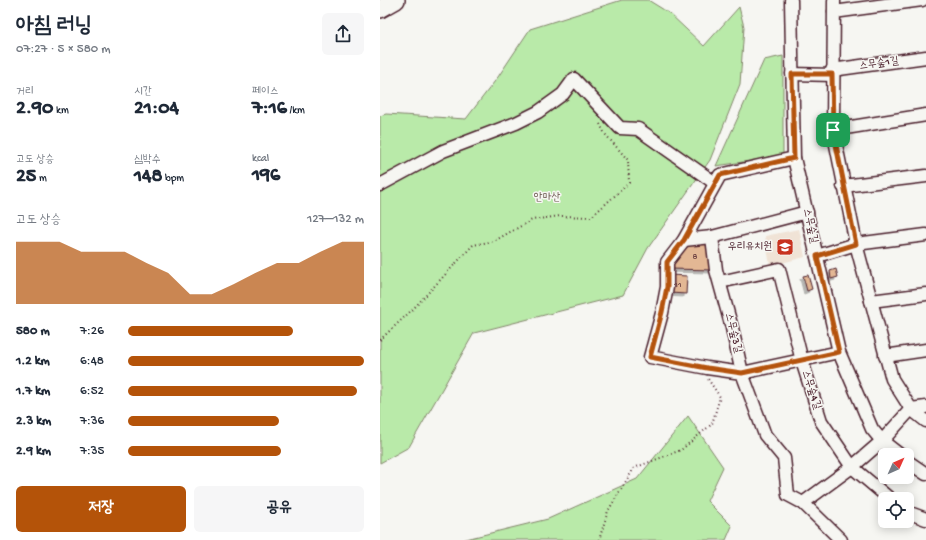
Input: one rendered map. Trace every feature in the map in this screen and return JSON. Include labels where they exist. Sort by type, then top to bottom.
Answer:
[{"type":"street","points":[[380,9],[396,0]]},
{"type":"street","name":"스무숲길","points":[[790,0],[794,158],[839,352],[872,429],[882,441],[891,448]]},
{"type":"street","points":[[922,0],[834,6],[832,72],[833,130],[843,186],[856,244],[885,356],[892,379],[911,409],[926,421]]},
{"type":"street","name":"스무숲1길","points":[[792,74],[832,72],[926,57]]},
{"type":"street","points":[[380,185],[444,151],[538,112],[563,94],[574,79],[620,128],[638,129],[715,183]]},
{"type":"street","points":[[833,130],[926,115]]},
{"type":"street","points":[[794,158],[720,175],[684,240],[667,262],[667,287],[650,357],[700,367],[742,373],[839,352]]},
{"type":"street","points":[[843,186],[926,176]]},
{"type":"street","points":[[684,240],[712,237],[807,212]]},
{"type":"street","points":[[817,256],[856,244],[926,235]]},
{"type":"street","name":"스무숲3길","points":[[712,237],[716,270],[742,373],[765,435],[784,458],[788,495],[803,503],[841,540]]},
{"type":"street","name":"스무숲4길","points":[[720,282],[779,269],[802,361],[821,420],[852,466],[882,492]]},
{"type":"street","points":[[871,301],[926,294]]},
{"type":"street","points":[[885,356],[926,350]]},
{"type":"street","points":[[803,503],[882,441],[911,409],[926,407]]},
{"type":"street","points":[[914,466],[926,474]]},
{"type":"street","points":[[914,515],[926,519]]},
{"type":"path","points":[[380,340],[413,309],[473,245],[494,241],[532,220],[560,216],[591,217],[629,183],[628,160],[605,134],[595,116]]},
{"type":"path","points":[[599,540],[608,511],[634,468],[681,450],[712,424],[720,397],[700,367]]},
{"type":"shaded area","name":"우리유치원","points":[[799,229],[805,257],[770,266],[765,236]]},
{"type":"green space","name":"안마산","points":[[622,0],[648,0],[669,13],[704,46],[739,7],[744,27],[740,84],[710,160],[648,248],[623,295],[474,333],[409,447],[380,463],[380,116],[386,114],[466,119],[498,77],[530,29]]},
{"type":"green space","points":[[783,56],[783,156],[716,166],[764,60]]},
{"type":"green space","points":[[688,416],[723,467],[707,501],[732,526],[726,540],[462,540],[548,519],[637,479]]},
{"type":"building","points":[[707,235],[713,270],[670,269],[687,245]]},
{"type":"building","points":[[836,269],[838,277],[831,279],[830,271]]},
{"type":"building","points":[[671,275],[687,276],[686,294],[670,293]]},
{"type":"building","points":[[808,275],[812,289],[807,291],[803,276]]},
{"type":"place","name":"우리유치원","points":[[785,247]]},
{"type":"route","points":[[792,74],[832,74],[833,130],[843,186],[856,244],[817,256],[839,352],[742,373],[650,357],[667,287],[667,262],[684,240],[720,175],[794,158],[792,74]]}]
